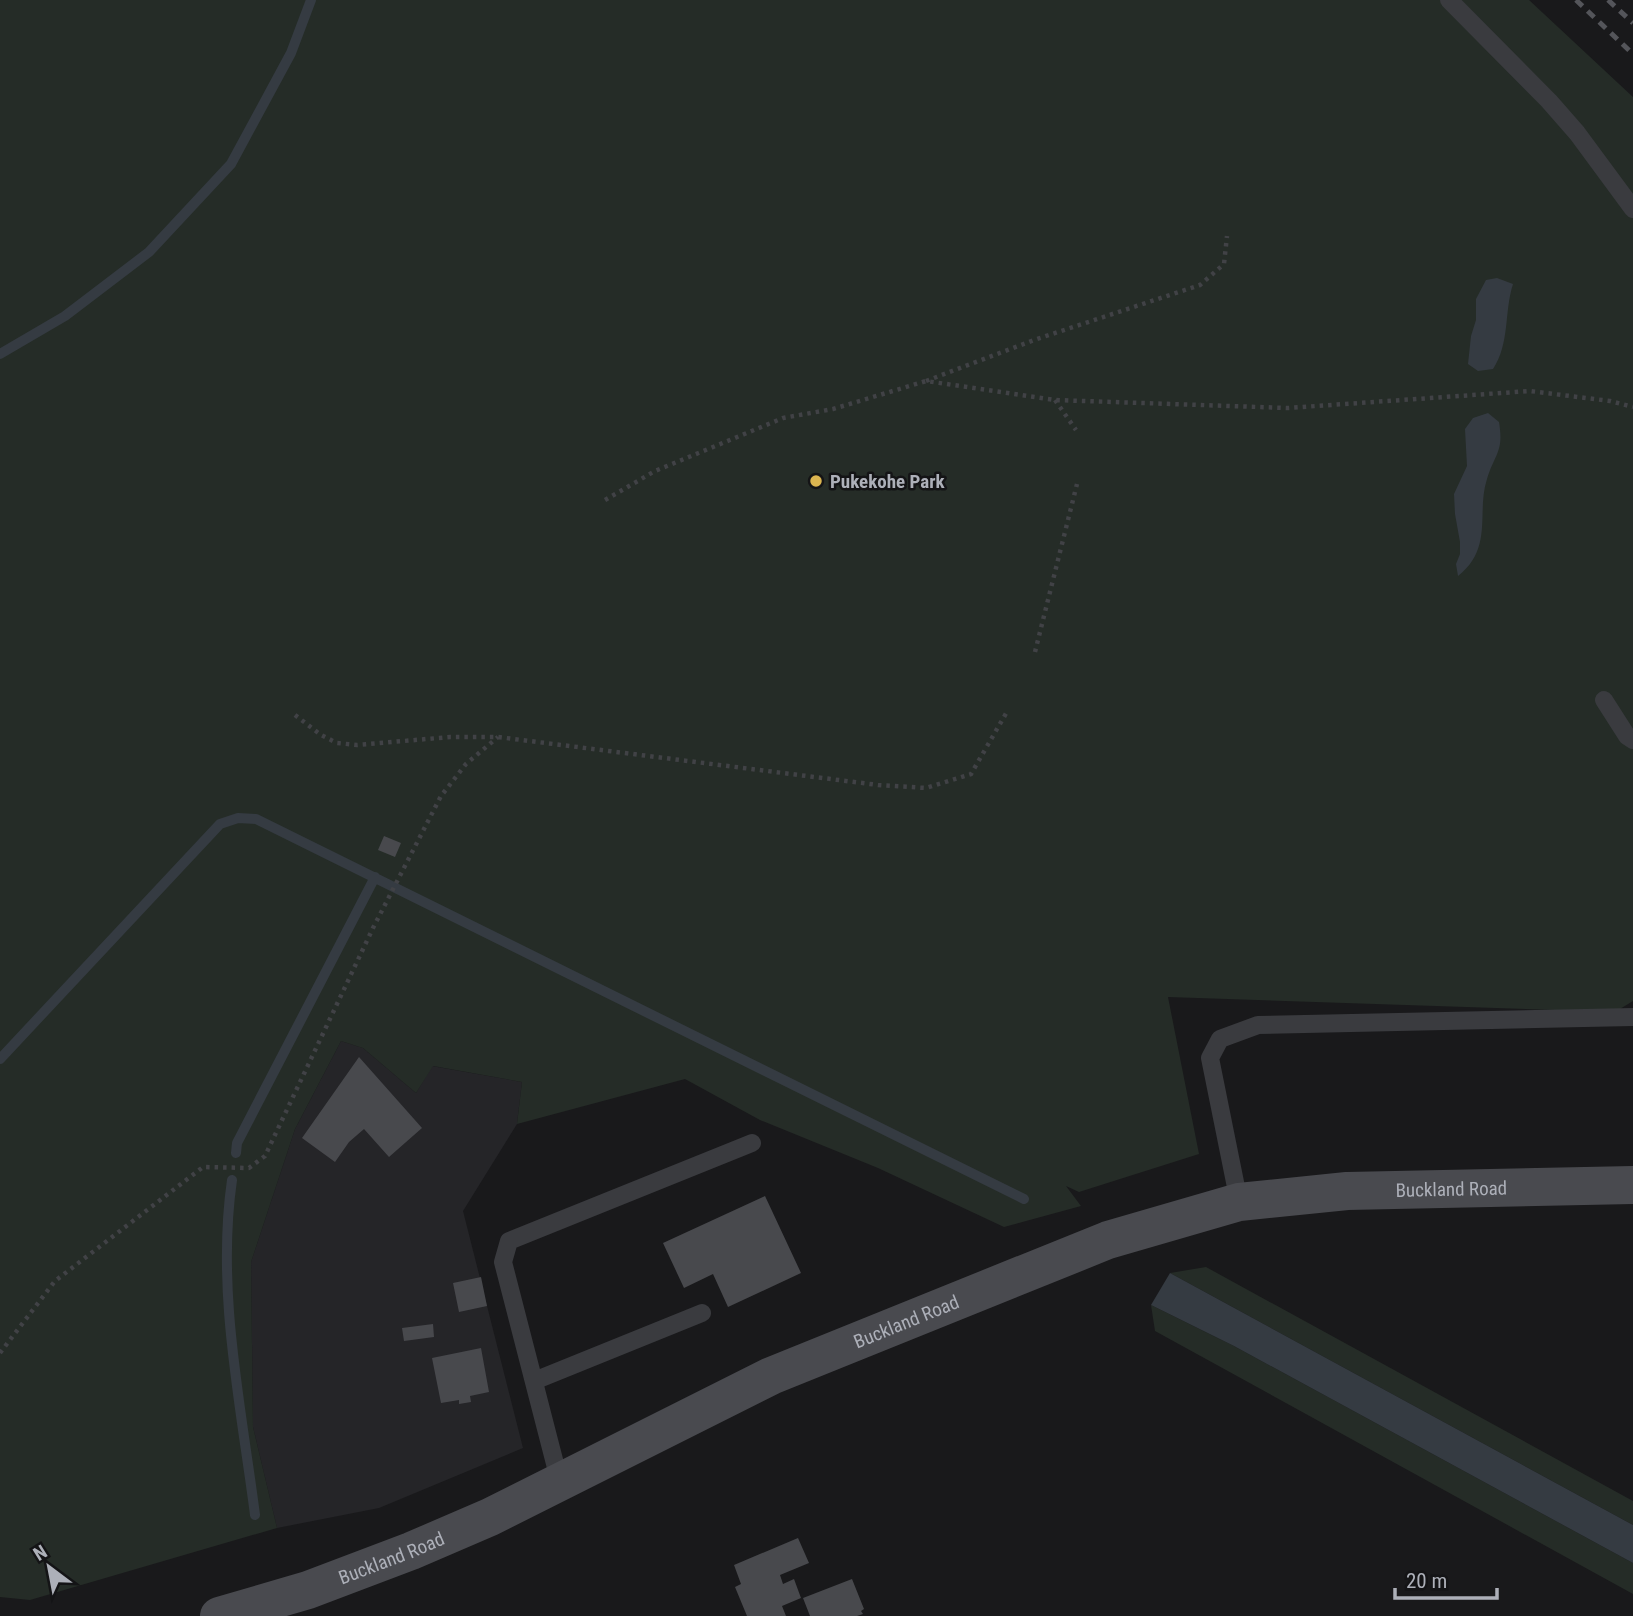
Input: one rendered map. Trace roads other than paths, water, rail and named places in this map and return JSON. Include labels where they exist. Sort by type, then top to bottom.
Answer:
[{"type":"main road","name":"Buckland Road","points":[[219,1616],[308,1590],[411,1551],[560,1483],[771,1376],[1108,1240],[1239,1202],[1347,1191],[1633,1185]]},
{"type":"lane","points":[[1449,0],[1563,117],[1633,209]]},
{"type":"lane","points":[[1604,700],[1627,736],[1633,740]]},
{"type":"lane","points":[[1239,1202],[1210,1058],[1220,1039],[1258,1026],[1633,1017]]},
{"type":"lane","points":[[560,1483],[503,1262],[509,1241],[752,1143]]},
{"type":"lane","points":[[534,1381],[702,1313]]},
{"type":"waterway","points":[[0,354],[65,316],[149,252],[231,164],[291,53],[311,0]]},
{"type":"waterway","points":[[0,1059],[220,824],[238,818],[256,819],[1024,1199]]},
{"type":"waterway","points":[[236,1153],[237,1143],[375,877]]},
{"type":"waterway","points":[[232,1180],[228,1222],[229,1306],[237,1390],[255,1515]]},
{"type":"railway","points":[[1576,0],[1633,54]]},
{"type":"railway","points":[[1608,0],[1633,23]]},
{"type":"place","name":"Pukekohe Park","points":[[816,481]]}]
